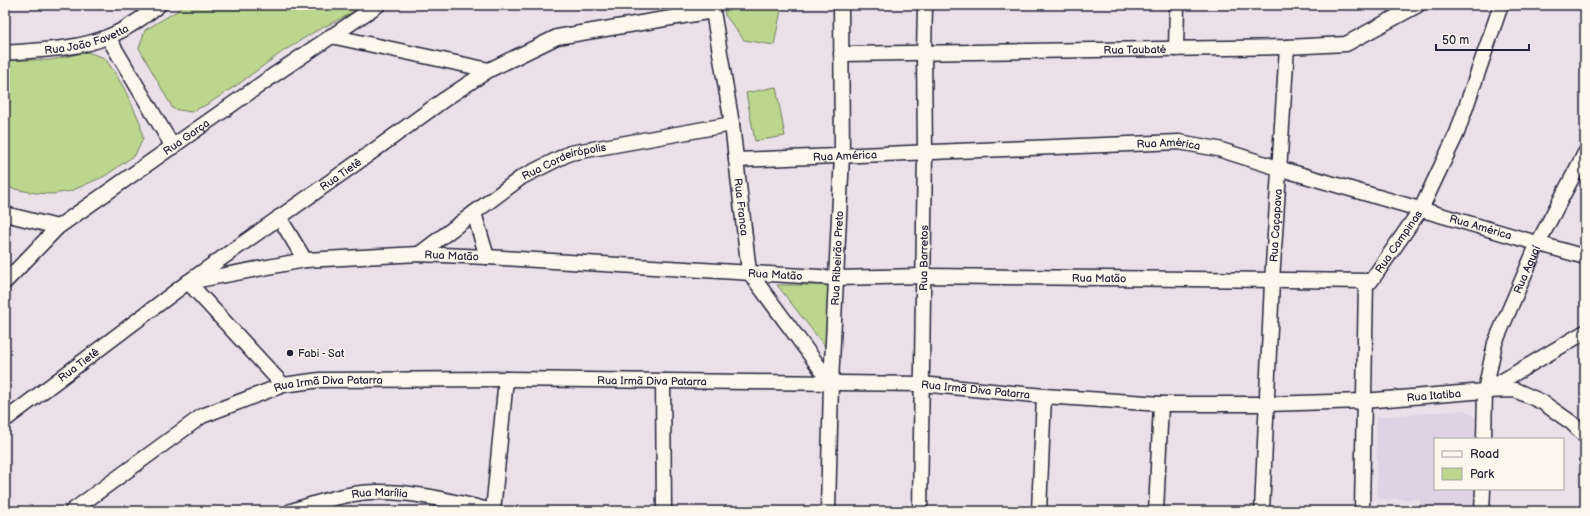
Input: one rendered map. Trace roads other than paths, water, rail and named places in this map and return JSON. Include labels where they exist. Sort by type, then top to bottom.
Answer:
[{"type":"street","name":"Rua João Favetta","points":[[5,53],[66,48],[108,37],[147,14],[159,5]]},
{"type":"street","name":"Rua Garça","points":[[5,282],[58,227],[331,36],[378,5]]},
{"type":"street","name":"Rua Ribeirão Preto","points":[[828,511],[831,383],[842,155],[841,5]]},
{"type":"street","name":"Rua Barretos","points":[[920,511],[922,276],[925,152],[925,5]]},
{"type":"street","points":[[1176,49],[1177,5]]},
{"type":"street","name":"Rua Taubaté","points":[[841,54],[924,54],[1287,47],[1346,44],[1418,5]]},
{"type":"street","name":"Rua Campinas","points":[[1362,511],[1366,281],[1371,281],[1422,209],[1457,133],[1501,5]]},
{"type":"street","name":"Rua Tietê","points":[[5,420],[188,282],[445,99],[489,70],[557,37],[713,8]]},
{"type":"street","name":"Rua Franca","points":[[713,8],[732,124],[749,272],[831,383]]},
{"type":"street","points":[[331,36],[489,70]]},
{"type":"street","points":[[108,37],[173,148]]},
{"type":"street","name":"Rua Caçapava","points":[[1262,511],[1278,168],[1287,47]]},
{"type":"street","name":"Rua Cordeirópolis","points":[[419,254],[522,177],[570,153],[732,124]]},
{"type":"street","name":"Rua América","points":[[736,160],[1179,142],[1218,149],[1278,168],[1585,257]]},
{"type":"street","name":"Rua Aguaí","points":[[1484,438],[1485,391],[1495,343],[1538,243],[1585,153]]},
{"type":"street","points":[[474,213],[487,257]]},
{"type":"street","points":[[5,214],[58,227]]},
{"type":"street","points":[[279,218],[305,260]]},
{"type":"street","name":"Rua Matão","points":[[188,282],[305,260],[419,254],[836,278],[922,276],[1366,281]]},
{"type":"street","points":[[188,282],[283,385]]},
{"type":"street","points":[[1485,391],[1585,332]]},
{"type":"street","points":[[493,511],[506,379]]},
{"type":"street","name":"Rua Irmã Diva Patarra","points":[[72,511],[202,416],[283,385],[320,380],[506,379],[921,384],[1044,396],[1161,404],[1267,404]]},
{"type":"street","points":[[663,381],[664,511]]},
{"type":"street","name":"Rua Itatiba","points":[[1267,404],[1363,401],[1515,390],[1542,402],[1572,423],[1585,436]]},
{"type":"street","points":[[1039,511],[1044,396]]},
{"type":"street","points":[[1156,511],[1161,404]]},
{"type":"street","points":[[1482,511],[1483,490]]},
{"type":"street","name":"Rua Marília","points":[[291,511],[329,499],[373,491],[409,493],[493,511]]},
{"type":"place","name":"Fabi - Sat","points":[[290,353]]}]
